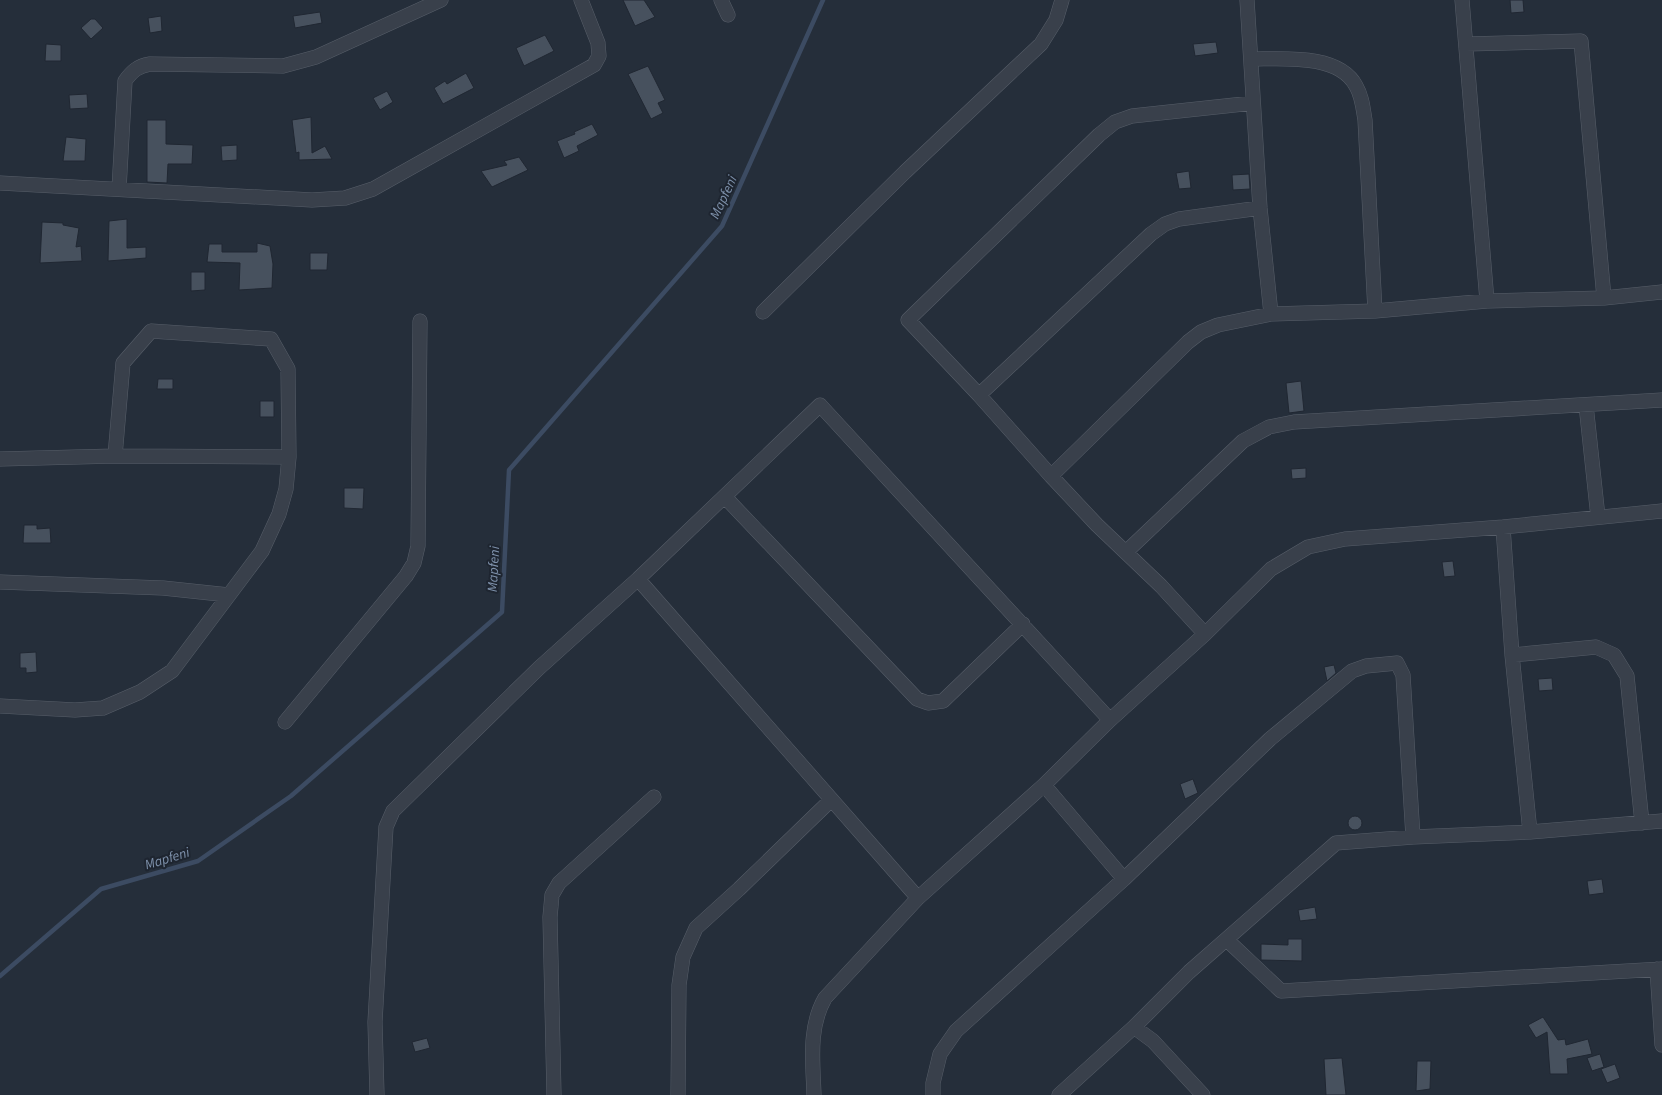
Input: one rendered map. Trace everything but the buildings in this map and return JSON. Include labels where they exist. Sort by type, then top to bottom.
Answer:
[{"type":"street","points":[[118,189],[125,81],[131,72],[140,66],[150,64],[283,66],[316,57],[441,0]]},
{"type":"street","points":[[0,183],[312,200],[345,198],[373,189],[594,66],[599,56],[598,43],[581,0]]},
{"type":"street","points":[[722,0],[728,15]]},
{"type":"street","points":[[763,312],[905,172],[1041,44],[1056,20],[1062,0]]},
{"type":"street","points":[[1247,0],[1260,208],[1271,314]]},
{"type":"street","points":[[1462,0],[1487,301]]},
{"type":"street","points":[[1466,44],[1581,41],[1604,298]]},
{"type":"street","points":[[1251,59],[1316,61],[1332,66],[1346,74],[1356,84],[1364,120],[1375,311]]},
{"type":"street","points":[[1205,634],[1161,586],[1097,525],[908,320],[1099,135],[1115,122],[1132,116],[1253,103]]},
{"type":"street","points":[[978,395],[1151,234],[1165,224],[1179,219],[1260,208]]},
{"type":"street","points":[[1051,476],[1188,342],[1201,332],[1218,325],[1271,314],[1375,311],[1487,301],[1604,298],[1662,292]]},
{"type":"street","points":[[285,722],[406,576],[414,563],[418,546],[420,320]]},
{"type":"street","points":[[0,706],[76,710],[103,708],[140,692],[172,671],[262,551],[279,514],[286,489],[289,457],[288,369],[271,339],[151,331],[123,363],[115,456]]},
{"type":"street","points":[[1126,552],[1244,441],[1269,428],[1294,422],[1662,400]]},
{"type":"street","points":[[376,1095],[375,1022],[386,827],[393,811],[539,668],[638,579],[820,405],[1110,720]]},
{"type":"street","points":[[1586,405],[1598,517]]},
{"type":"street","points":[[0,459],[115,456],[289,457]]},
{"type":"street","points":[[725,496],[917,699],[928,702],[943,701],[1023,624]]},
{"type":"street","points":[[814,1095],[813,1030],[818,1010],[825,998],[918,898],[1044,786],[1110,720],[1205,634],[1271,568],[1308,547],[1345,539],[1502,527],[1662,511]]},
{"type":"street","points":[[1502,527],[1512,655],[1530,832]]},
{"type":"street","points":[[638,579],[918,898]]},
{"type":"street","points":[[0,582],[163,588],[229,595]]},
{"type":"street","points":[[1512,655],[1596,647],[1614,655],[1627,676],[1642,823]]},
{"type":"street","points":[[933,1095],[933,1083],[940,1054],[956,1031],[1124,878],[1270,739],[1352,671],[1366,666],[1397,663],[1403,675],[1413,836]]},
{"type":"street","points":[[1044,786],[1124,878]]},
{"type":"street","points":[[554,1095],[550,917],[552,894],[559,883],[654,797]]},
{"type":"street","points":[[678,1095],[679,985],[682,957],[696,928],[831,800]]},
{"type":"street","points":[[1058,1095],[1134,1027],[1189,972],[1336,843],[1413,836],[1530,832],[1662,821]]},
{"type":"street","points":[[1227,940],[1281,991],[1660,969],[1662,1045]]},
{"type":"street","points":[[1134,1027],[1154,1041],[1203,1095]]},
{"type":"waterway","name":"Mapfeni","points":[[0,976],[101,889],[198,861],[291,796],[502,612],[509,470],[722,226],[823,0]]}]
